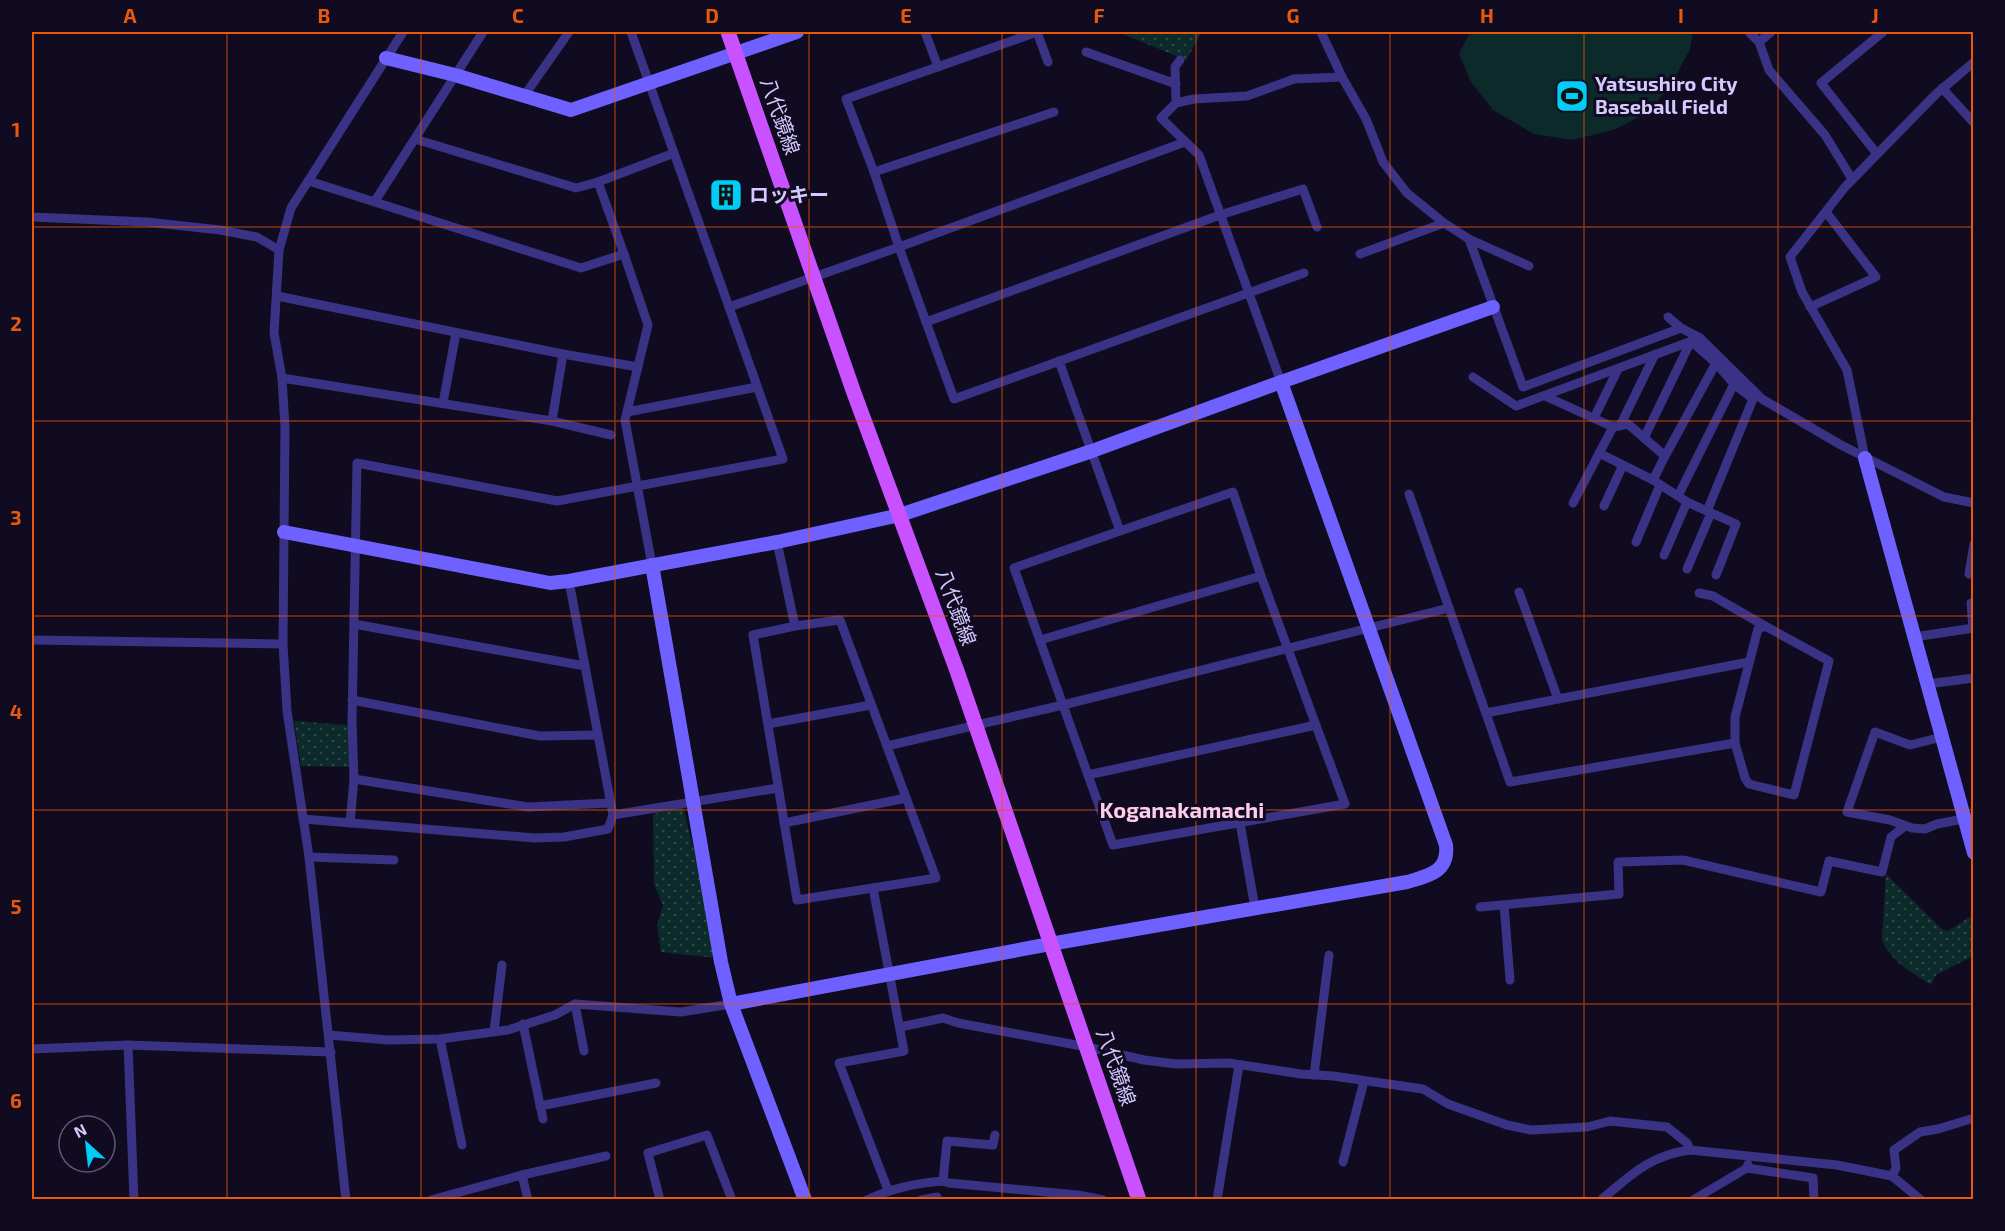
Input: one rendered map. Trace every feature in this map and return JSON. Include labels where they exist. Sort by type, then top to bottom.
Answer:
[{"type":"main road","name":"八代鏡線","points":[[728,32],[976,726],[1138,1200]]},
{"type":"street","points":[[346,1200],[309,857],[287,711],[283,644],[285,427],[282,378],[274,333],[279,250],[291,208],[403,32]]},
{"type":"street","points":[[375,201],[483,32]]},
{"type":"street","points":[[524,96],[569,32]]},
{"type":"street","points":[[350,823],[354,779],[352,700],[357,464],[557,501],[783,459],[631,32]]},
{"type":"street","points":[[386,58],[455,75],[571,110],[797,32]]},
{"type":"street","points":[[925,32],[938,67]]},
{"type":"street","points":[[1048,62],[1037,32],[846,99],[954,399],[1304,273]]},
{"type":"street","points":[[1321,32],[1342,77],[1366,119],[1383,162],[1407,193],[1444,223],[1469,239],[1529,266]]},
{"type":"street","points":[[1749,32],[1759,42],[1769,70],[1825,135],[1852,180]]},
{"type":"street","points":[[1759,42],[1771,32]]},
{"type":"street","points":[[1877,154],[1821,83],[1884,32]]},
{"type":"street","points":[[1086,52],[1176,84]]},
{"type":"street","points":[[1176,103],[1175,67],[1180,60]]},
{"type":"street","points":[[1974,62],[1942,88],[1852,180],[1790,257],[1802,292],[1847,370],[1865,458],[1942,737],[1969,817],[1974,853]]},
{"type":"street","points":[[329,1035],[388,1040],[440,1039],[508,1030],[555,1015],[575,1004],[681,1012],[1050,944],[1407,882],[1427,876],[1440,868],[1447,856],[1439,824],[1199,155],[1161,118],[1176,103],[1194,99],[1247,96],[1294,79],[1342,77]]},
{"type":"street","points":[[1942,88],[1974,123]]},
{"type":"street","points":[[874,172],[1054,112]]},
{"type":"street","points":[[415,139],[576,188],[675,153]]},
{"type":"street","points":[[729,307],[1185,142]]},
{"type":"street","points":[[309,180],[581,268],[624,254]]},
{"type":"street","points":[[598,182],[648,325],[625,420],[720,962],[731,1004],[805,1200]]},
{"type":"street","points":[[926,322],[1220,215],[1303,189],[1317,227]]},
{"type":"street","points":[[1810,307],[1876,278],[1826,212]]},
{"type":"street","points":[[32,217],[147,222],[220,230],[257,237],[279,250]]},
{"type":"street","points":[[1360,254],[1444,223]]},
{"type":"street","points":[[1469,239],[1523,387],[1681,328]]},
{"type":"street","points":[[277,296],[638,367]]},
{"type":"street","points":[[284,532],[550,583],[569,581],[777,542],[900,515],[1092,451],[1492,307]]},
{"type":"street","points":[[1668,317],[1695,339],[1754,396]]},
{"type":"street","points":[[442,403],[456,333]]},
{"type":"street","points":[[1473,377],[1516,406],[1695,339]]},
{"type":"street","points":[[1695,339],[1734,384],[1754,396],[1865,458],[1944,497],[1974,503]]},
{"type":"street","points":[[1644,438],[1695,339]]},
{"type":"street","points":[[552,421],[563,354]]},
{"type":"street","points":[[1574,503],[1599,453],[1617,426],[1655,354]]},
{"type":"street","points":[[1059,361],[1120,531]]},
{"type":"street","points":[[1636,542],[1665,456],[1716,363]]},
{"type":"street","points":[[1594,418],[1618,369]]},
{"type":"street","points":[[282,378],[552,421],[611,435]]},
{"type":"street","points":[[1678,496],[1734,384]]},
{"type":"street","points":[[627,412],[757,387]]},
{"type":"street","points":[[1545,396],[1617,426],[1628,424],[1665,456]]},
{"type":"street","points":[[1687,569],[1754,396]]},
{"type":"street","points":[[1599,453],[1657,482],[1687,502],[1736,524],[1716,575]]},
{"type":"street","points":[[1604,506],[1623,465]]},
{"type":"street","points":[[1233,492],[1261,576],[1345,804],[1113,845],[1014,568],[1120,531],[1233,492]]},
{"type":"street","points":[[1409,494],[1510,782],[1735,743]]},
{"type":"street","points":[[1664,555],[1687,502]]},
{"type":"street","points":[[777,542],[795,626]]},
{"type":"street","points":[[1969,574],[1974,544]]},
{"type":"street","points":[[1040,640],[1261,576]]},
{"type":"street","points":[[303,819],[535,838],[564,837],[608,829],[612,815],[569,581]]},
{"type":"street","points":[[1519,592],[1558,699]]},
{"type":"street","points":[[1699,593],[1713,596],[1829,661],[1794,795],[1749,784],[1745,778],[1735,743],[1735,717],[1749,662],[1758,629],[1765,626]]},
{"type":"street","points":[[1914,637],[1973,629],[1971,603]]},
{"type":"street","points":[[887,746],[1063,705],[1449,608]]},
{"type":"street","points":[[840,620],[936,878],[797,900],[753,635],[795,626],[840,620]]},
{"type":"street","points":[[354,624],[585,666]]},
{"type":"street","points":[[32,640],[283,644]]},
{"type":"street","points":[[1486,713],[1749,662]]},
{"type":"street","points":[[1927,684],[1974,678]]},
{"type":"street","points":[[352,700],[540,736],[598,735]]},
{"type":"street","points":[[768,724],[871,705]]},
{"type":"street","points":[[1088,775],[1316,724]]},
{"type":"street","points":[[1942,737],[1910,745],[1875,732],[1847,812],[1925,829],[1936,824],[1969,817]]},
{"type":"street","points":[[354,779],[528,807],[609,803]]},
{"type":"street","points":[[612,815],[778,789]]},
{"type":"street","points":[[784,823],[906,798]]},
{"type":"street","points":[[1240,823],[1255,908]]},
{"type":"street","points":[[1480,907],[1619,894],[1618,862],[1683,860],[1821,892],[1829,861],[1881,872],[1891,837],[1905,826]]},
{"type":"street","points":[[309,857],[394,860]]},
{"type":"street","points":[[873,888],[904,1051],[839,1063],[888,1190]]},
{"type":"street","points":[[1504,905],[1510,980]]},
{"type":"street","points":[[1314,1075],[1329,955]]},
{"type":"street","points":[[494,1031],[502,965]]},
{"type":"street","points":[[575,1004],[584,1051]]},
{"type":"street","points":[[900,1027],[943,1018],[958,1023],[1144,1060],[1176,1064],[1239,1065],[1423,1089],[1448,1104],[1507,1125],[1531,1130],[1587,1127],[1610,1121],[1667,1127],[1687,1143],[1690,1150]]},
{"type":"street","points":[[523,1024],[543,1119]]},
{"type":"street","points":[[440,1039],[462,1145]]},
{"type":"street","points":[[32,1049],[128,1045],[331,1052]]},
{"type":"street","points":[[128,1045],[134,1200]]},
{"type":"street","points":[[1217,1200],[1239,1065]]},
{"type":"street","points":[[1343,1162],[1364,1081]]},
{"type":"street","points":[[540,1106],[656,1083]]},
{"type":"street","points":[[1892,1176],[1896,1168],[1894,1150],[1920,1132],[1972,1122]]},
{"type":"street","points":[[660,1200],[648,1153],[707,1135],[732,1200]]},
{"type":"street","points":[[943,1181],[947,1141],[993,1145],[995,1135]]},
{"type":"street","points":[[1601,1200],[1641,1167],[1657,1158],[1673,1152],[1690,1150],[1837,1165],[1892,1176],[1921,1200]]},
{"type":"street","points":[[431,1200],[522,1175],[606,1156]]},
{"type":"street","points":[[1747,1168],[1748,1157]]},
{"type":"street","points":[[1693,1200],[1747,1168],[1814,1178],[1814,1200]]},
{"type":"street","points":[[522,1175],[528,1200]]},
{"type":"street","points":[[867,1200],[888,1190],[943,1181],[949,1184],[1078,1195],[1103,1200]]},
{"type":"street","points":[[921,1200],[937,1197],[938,1200]]},
{"type":"green space","points":[[1118,32],[1202,32],[1186,60]]},
{"type":"green space","name":"Yatsushiro City Baseball Field","points":[[1470,32],[1693,32],[1690,49],[1673,81],[1649,112],[1613,130],[1572,140],[1534,134],[1493,110],[1471,82],[1459,54]]},
{"type":"green space","points":[[294,721],[349,725],[350,767],[301,766]]},
{"type":"green space","points":[[683,807],[696,859],[703,866],[716,958],[661,952],[657,925],[663,905],[654,884],[653,814]]},
{"type":"green space","points":[[1886,874],[1943,930],[1948,931],[1973,915],[1973,956],[1936,975],[1931,985],[1896,960],[1882,939]]},
{"type":"place","name":"Yatsushiro City Baseball Field","points":[[1572,96]]},
{"type":"place","name":"ロッキー","points":[[726,195]]},
{"type":"district","name":"Koganakamachi","points":[[1182,810]]}]
